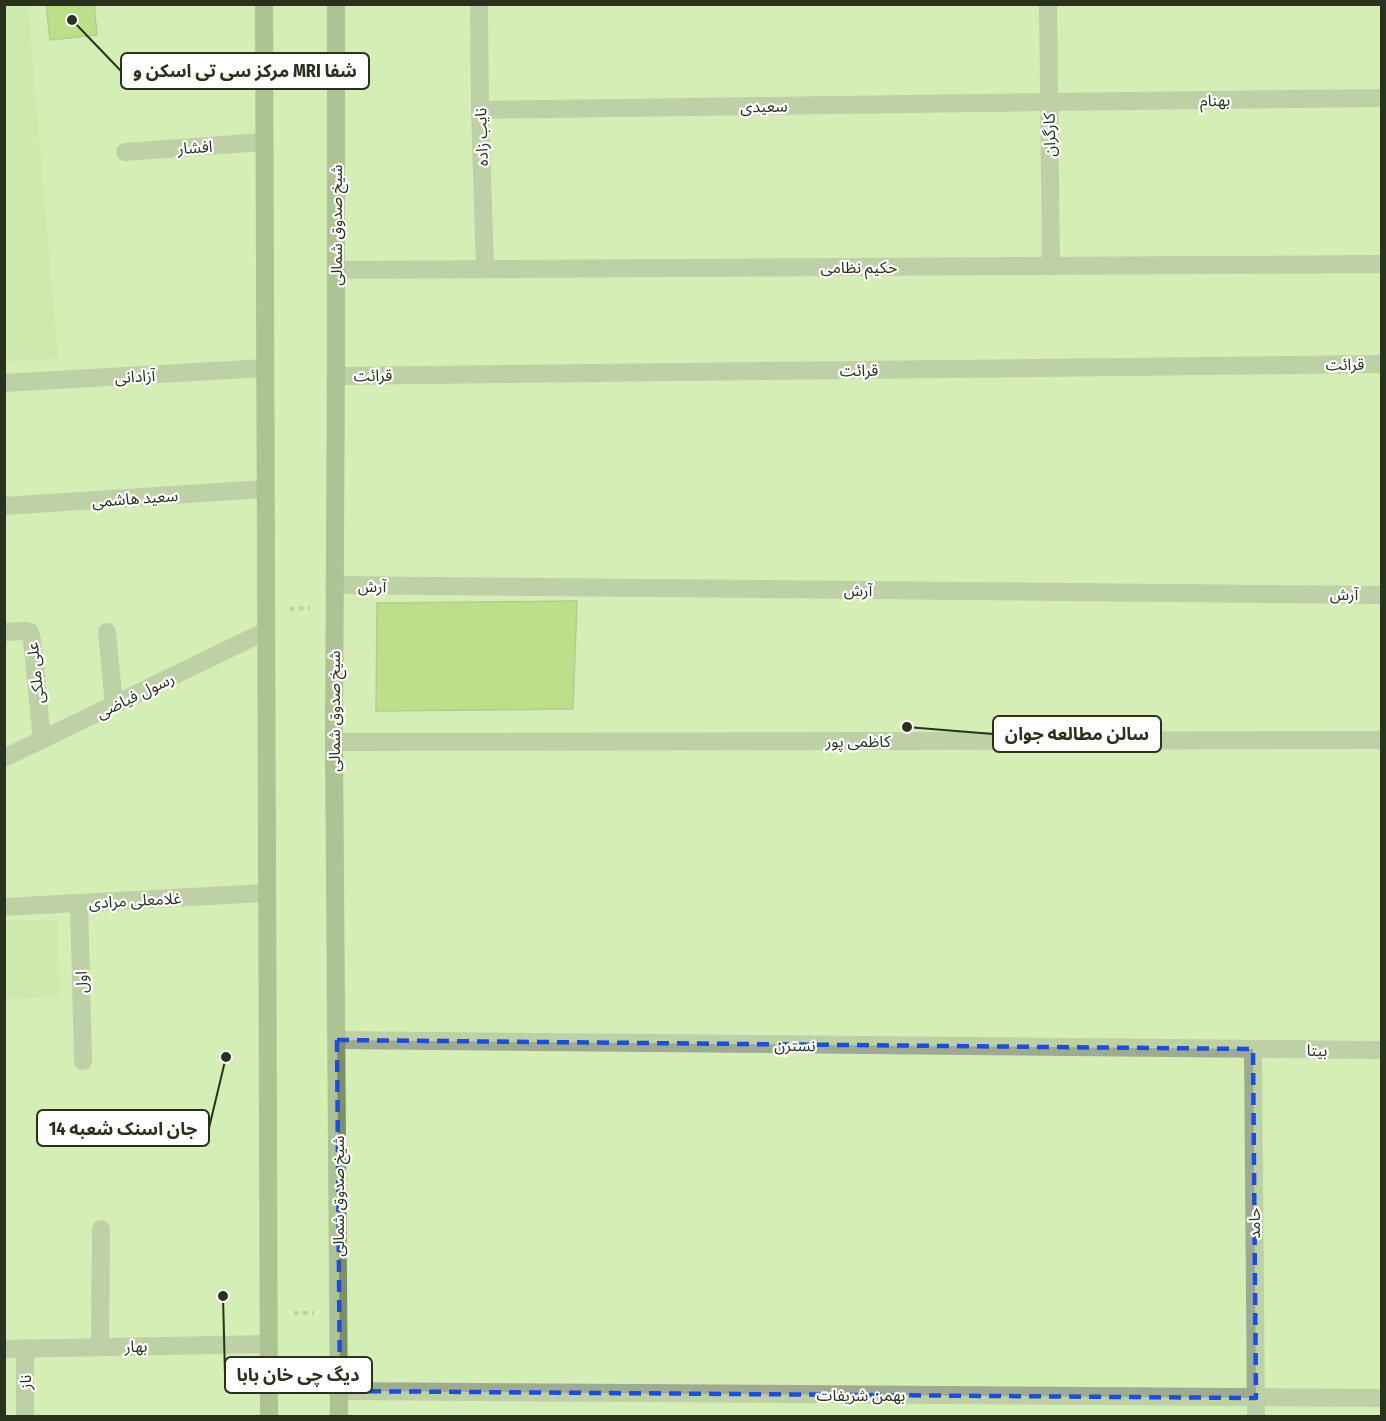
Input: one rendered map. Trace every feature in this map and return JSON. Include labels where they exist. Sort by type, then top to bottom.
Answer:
[{"type":"main road","points":[[264,4],[269,1416]]},
{"type":"main road","name":"شیخ صدوق شمالی","points":[[336,4],[334,742],[339,1416]]},
{"type":"street","name":"نایب زاده","points":[[479,4],[484,269]]},
{"type":"street","name":"کارگران","points":[[1048,4],[1051,266]]},
{"type":"street","name":"بهنام","points":[[1049,102],[1382,99]]},
{"type":"street","name":"سعیدی","points":[[480,110],[1049,102]]},
{"type":"street","name":"افشار","points":[[125,152],[264,142]]},
{"type":"street","name":"حکیم نظامی","points":[[336,270],[1382,264]]},
{"type":"street","name":"قرائت","points":[[336,376],[1382,364]]},
{"type":"street","name":"آزادانی","points":[[4,383],[265,369]]},
{"type":"street","name":"سعید هاشمی","points":[[4,506],[265,489]]},
{"type":"street","name":"آرش","points":[[334,585],[1382,595]]},
{"type":"street","name":"رسول فیاضی","points":[[4,758],[266,631]]},
{"type":"street","name":"علی ملکی","points":[[4,632],[30,632],[42,740]]},
{"type":"street","points":[[107,632],[114,705]]},
{"type":"street","name":"کاظمی پور","points":[[334,742],[1382,740]]},
{"type":"street","name":"غلامعلی مرادی","points":[[4,907],[266,893]]},
{"type":"street","name":"اول","points":[[79,903],[82,1061]]},
{"type":"street","name":"نسترن","points":[[337,1040],[1253,1049]]},
{"type":"street","name":"بیتا","points":[[1253,1049],[1382,1050]]},
{"type":"street","name":"حامد","points":[[1253,1049],[1256,1416]]},
{"type":"street","points":[[100,1347],[101,1229]]},
{"type":"street","name":"بهار","points":[[4,1349],[268,1344]]},
{"type":"street","name":"ناز","points":[[24,1348],[25,1416]]},
{"type":"street","name":"بهمن شریفات","points":[[340,1391],[1382,1398]]},
{"type":"path","points":[[266,609],[335,608]]},
{"type":"path","points":[[268,1313],[339,1312]]},
{"type":"highlighted area","points":[[337,1040],[1253,1049],[1256,1398],[340,1391]]},
{"type":"shaded area","points":[[5,4],[28,5],[58,358],[5,362]]},
{"type":"shaded area","points":[[58,920],[60,997],[5,999],[5,921]]},
{"type":"building","points":[[46,4],[94,4],[97,35],[50,40]]},
{"type":"building","points":[[577,601],[573,709],[376,711],[377,603]]},
{"type":"place","name":"مرکز سی تی اسکن و MRI شفا","points":[[72,20]]},
{"type":"place","name":"سالن مطالعه جوان","points":[[907,727]]},
{"type":"place","name":"جان اسنک شعبه 14","points":[[226,1057]]},
{"type":"place","name":"دیگ چی خان بابا","points":[[223,1296]]}]
